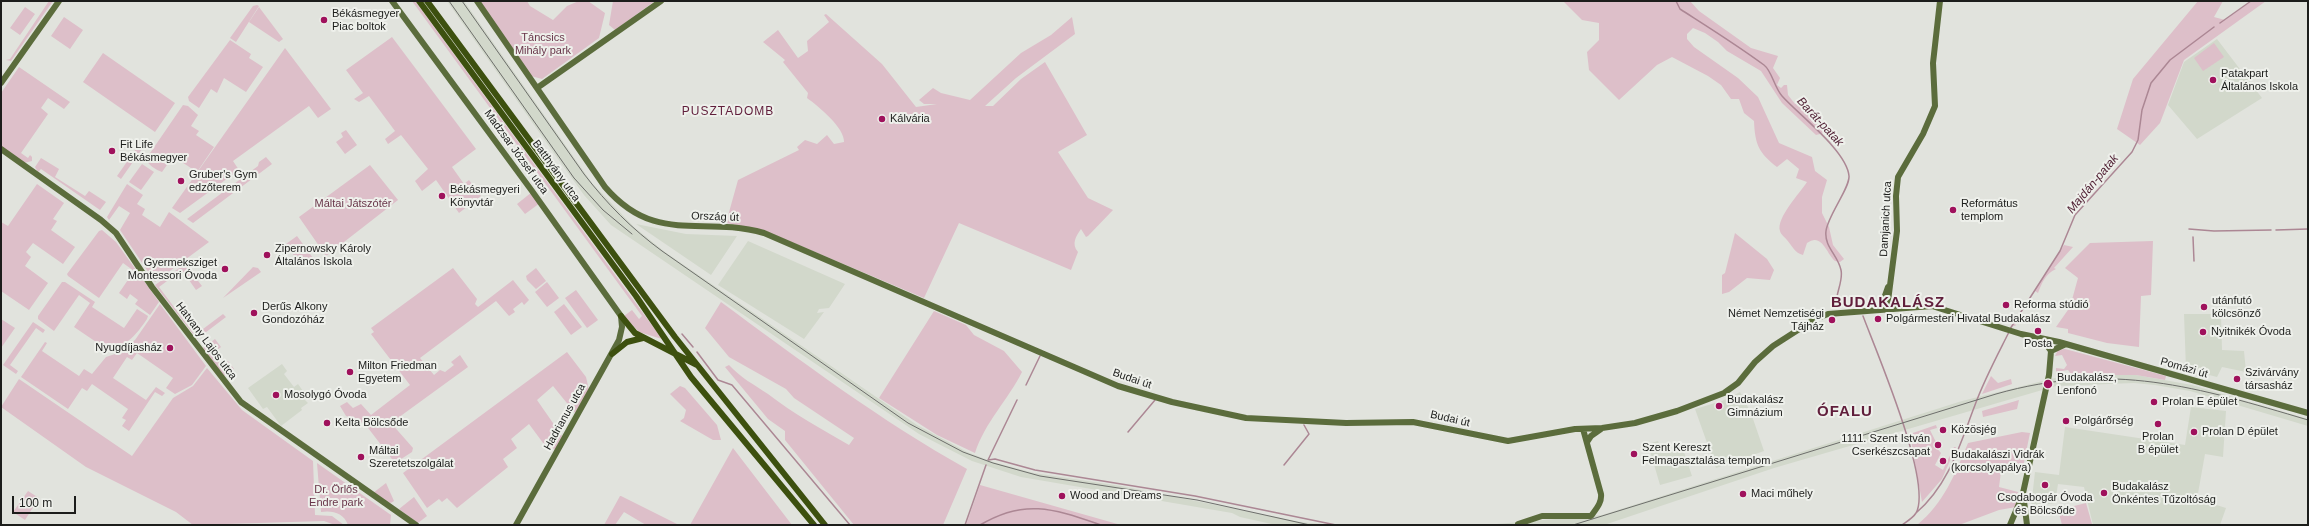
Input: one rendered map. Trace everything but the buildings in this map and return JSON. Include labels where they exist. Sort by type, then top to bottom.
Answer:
[{"type":"main road","points":[[1,83],[59,1]]},
{"type":"main road","name":"Madzsar József utca","points":[[392,1],[532,190],[621,316]]},
{"type":"main road","name":"Batthyány utca","points":[[419,1],[596,242],[712,405],[814,525]]},
{"type":"main road","name":"Batthyány utca","points":[[427,1],[698,366],[825,525]]},
{"type":"main road","name":"Ország út","points":[[477,1],[605,187],[622,205],[639,216],[668,225],[738,228],[764,233],[1037,352]]},
{"type":"main road","points":[[537,88],[661,1]]},
{"type":"main road","name":"Damjanich utca","points":[[1891,280],[1897,231],[1896,196],[1898,177],[1923,134],[1935,106],[1933,63],[1940,1]]},
{"type":"main road","name":"Hatvany Lajos utca","points":[[1,149],[116,233],[152,287],[241,402],[416,525]]},
{"type":"main road","points":[[1891,280],[1888,301],[1890,309],[1932,306],[2043,340],[2052,347],[2048,382],[2023,493],[2013,524]]},
{"type":"main road","points":[[1880,310],[1891,280]]},
{"type":"main road","name":"Budai út","points":[[1037,352],[1138,393],[1246,418],[1346,423],[1413,422],[1505,442],[1585,429],[1602,428],[1660,416],[1728,391],[1778,342],[1820,317],[1834,313],[1890,309]]},
{"type":"main road","points":[[621,316],[631,330],[643,338],[698,366]]},
{"type":"main road","name":"Hadrianus utca","points":[[516,525],[612,354],[621,333],[621,316]]},
{"type":"main road","points":[[612,354],[627,342],[643,338]]},
{"type":"main road","name":"Pomázi út","points":[[2052,347],[2066,344],[2308,413]]},
{"type":"main road","points":[[1587,442],[1591,436],[1602,428]]},
{"type":"main road","points":[[1585,429],[1591,436]]},
{"type":"main road","points":[[1518,524],[1542,516],[1591,516],[1600,504],[1602,497],[1587,442],[1585,429]]},
{"type":"main road","points":[[2023,493],[2025,524]]},
{"type":"main road","points":[[2017,511],[2025,513]]},
{"type":"shaded area","points":[[447,1],[464,1],[592,183],[634,227],[665,252],[917,425],[967,452],[993,462],[1034,473],[1121,486],[1301,522],[1329,525],[1276,525],[1240,517],[1232,513],[1021,477],[972,461],[919,434],[611,225],[584,195]]},
{"type":"shaded area","name":"Patakpart Általános Iskola","points":[[2217,39],[2262,98],[2197,139],[2168,105],[2184,62]]},
{"type":"shaded area","points":[[636,224],[686,234],[737,236],[711,275]]},
{"type":"shaded area","points":[[748,241],[845,284],[829,308],[819,309],[817,313],[824,312],[804,339],[718,285]]},
{"type":"shaded area","name":"Nyitnikék Óvoda","points":[[2184,314],[2221,314],[2222,350],[2244,351],[2246,372],[2222,367],[2217,377],[2186,369]]},
{"type":"shaded area","name":"Mosolygó Óvoda","points":[[282,364],[287,371],[284,374],[294,387],[298,384],[303,391],[299,394],[308,403],[301,408],[302,410],[281,426],[267,407],[263,409],[248,388]]},
{"type":"shaded area","points":[[2071,374],[2136,375],[2192,385],[2308,419],[2308,426],[2190,391],[2155,385],[2134,383],[2056,386],[1774,468],[1604,525],[1485,525],[1602,515],[1962,401]]},
{"type":"shaded area","points":[[1740,392],[1751,413],[1764,451],[1716,468],[1695,409],[1722,401]]},
{"type":"shaded area","points":[[2191,407],[2226,411],[2223,457],[2205,454],[2197,499],[2226,508],[2220,525],[2093,525],[2084,487],[2058,484],[2055,503],[2031,507],[2035,472],[2059,475],[2065,427],[2185,445]]},
{"type":"shaded area","points":[[1658,441],[1662,452],[1682,446],[1692,476],[1660,485],[1648,444]]},
{"type":"green space","points":[[49,1],[53,1],[11,61],[6,60],[10,59]]},
{"type":"green space","points":[[412,1],[415,1],[662,339],[639,332],[624,316],[632,310],[639,319],[642,316]]},
{"type":"green space","name":"Táncsics Mihály park","points":[[480,1],[527,1],[530,6],[553,20],[567,6],[579,1],[588,1],[605,13],[599,38],[542,79],[531,76]]},
{"type":"green space","points":[[613,1],[655,1],[615,30],[609,25]]},
{"type":"green space","points":[[1563,1],[1690,1],[1699,11],[1751,48],[1778,56],[1773,68],[1780,78],[1777,85],[1781,88],[1784,85],[1787,85],[1788,95],[1795,104],[1802,100],[1808,103],[1810,116],[1824,133],[1816,135],[1782,103],[1761,71],[1727,51],[1718,42],[1705,33],[1693,28],[1687,34],[1687,39],[1694,47],[1738,78],[1758,97],[1779,143],[1812,157],[1815,171],[1827,180],[1822,197],[1822,213],[1829,227],[1833,245],[1844,259],[1840,262],[1835,261],[1823,245],[1816,240],[1812,240],[1807,243],[1803,255],[1800,254],[1781,234],[1780,226],[1785,213],[1807,182],[1796,178],[1799,169],[1787,159],[1777,167],[1762,153],[1755,136],[1754,121],[1744,113],[1739,99],[1731,99],[1721,85],[1708,76],[1672,57],[1657,65],[1619,100],[1589,70],[1587,52],[1599,40],[1599,23],[1582,20]]},
{"type":"green space","points":[[2198,1],[2223,1],[2214,17],[2225,20],[2252,1],[2266,1],[2184,60],[2160,123],[2140,145],[2117,129],[2133,79]]},
{"type":"green space","points":[[253,6],[259,6],[236,42],[230,38]]},
{"type":"green space","points":[[25,7],[35,14],[20,35],[10,28]]},
{"type":"green space","points":[[259,7],[283,39],[279,42],[249,22]]},
{"type":"green space","points":[[826,14],[882,64],[916,107],[937,104],[924,104],[919,100],[933,88],[941,93],[970,100],[1021,53],[1051,35],[1072,17],[1075,34],[1016,78],[985,106],[993,106],[1021,79],[1045,62],[1087,135],[1058,152],[1088,198],[1113,210],[1088,236],[1086,237],[1081,229],[1077,234],[1075,246],[1078,252],[1071,270],[959,223],[924,298],[763,230],[726,223],[738,180],[799,150],[797,147],[805,140],[817,144],[827,135],[834,144],[844,142],[843,136],[836,124],[807,98],[808,93],[783,62],[785,60],[763,42],[778,30],[798,58],[808,51],[807,41],[829,22],[824,15]]},
{"type":"green space","points":[[64,17],[83,30],[70,49],[51,36]]},
{"type":"green space","points":[[392,37],[476,149],[452,167],[464,184],[469,180],[481,196],[459,213],[436,180],[422,191],[415,181],[428,169],[401,135],[388,144],[385,139],[395,131],[369,96],[359,102],[354,99],[363,93],[346,70]]},
{"type":"green space","points":[[230,40],[251,54],[249,58],[263,67],[246,92],[224,78],[217,93],[211,89],[199,108],[189,101],[188,97]]},
{"type":"green space","points":[[2214,43],[2224,57],[2203,71],[2194,58]]},
{"type":"green space","points":[[285,48],[331,109],[318,118],[309,106],[233,161],[239,170],[180,213],[172,208]]},
{"type":"green space","points":[[103,53],[175,103],[155,132],[83,82]]},
{"type":"green space","points":[[19,67],[70,102],[64,109],[48,98],[41,108],[48,114],[21,153],[28,158],[30,155],[32,157],[32,161],[24,163],[1,147],[1,93]]},
{"type":"green space","points":[[183,105],[188,106],[198,115],[191,126],[199,131],[196,135],[214,147],[197,172],[171,155],[164,163],[167,165],[162,172],[152,167],[146,159]]},
{"type":"green space","points":[[346,130],[357,145],[345,154],[336,142],[343,137],[341,133]]},
{"type":"green space","points":[[138,146],[142,149],[121,179],[117,176]]},
{"type":"green space","points":[[266,157],[272,164],[193,223],[187,219],[258,166],[259,162]]},
{"type":"green space","points":[[41,158],[59,169],[55,177],[85,196],[89,191],[106,202],[100,210],[41,169],[38,172],[35,167]]},
{"type":"green space","points":[[142,164],[154,172],[141,190],[129,182]]},
{"type":"green space","name":"Máltai Játszótér","points":[[370,165],[398,200],[326,256],[299,217]]},
{"type":"green space","points":[[37,184],[64,203],[53,219],[57,221],[51,230],[75,247],[63,264],[33,243],[26,252],[31,257],[25,266],[48,283],[29,310],[1,291],[1,222],[8,226]]},
{"type":"green space","points":[[127,184],[143,195],[137,204],[145,209],[142,215],[160,227],[169,212],[209,242],[155,282],[120,230],[130,213],[119,206],[109,220],[107,217]]},
{"type":"green space","points":[[532,192],[540,203],[525,214],[517,204]]},
{"type":"green space","points":[[102,230],[116,242],[159,302],[150,315],[135,304],[138,300],[130,294],[127,299],[119,293],[134,271],[123,263],[99,298],[68,276],[67,274],[99,231]]},
{"type":"green space","points":[[1735,233],[1767,259],[1774,270],[1770,280],[1747,278],[1729,292],[1722,294],[1722,275],[1725,273]]},
{"type":"green space","points":[[297,236],[313,258],[301,266],[286,244]]},
{"type":"green space","points":[[2153,241],[2151,295],[2141,296],[2139,347],[2107,343],[2068,333],[2068,329],[2056,327],[2070,307],[2078,278],[2065,268],[2090,243]]},
{"type":"green space","points":[[2064,245],[2073,247],[2054,268],[2056,269],[2047,276],[2038,293],[2035,291],[2018,316]]},
{"type":"green space","points":[[185,264],[202,286],[196,290],[182,270],[159,287],[195,335],[223,314],[226,317],[197,339],[155,285]]},
{"type":"green space","points":[[253,267],[258,268],[261,272],[223,298]]},
{"type":"green space","points":[[453,268],[477,299],[475,304],[478,307],[513,280],[529,300],[524,305],[522,302],[513,309],[515,312],[509,316],[496,301],[420,358],[434,375],[440,370],[445,372],[454,365],[451,362],[460,355],[468,367],[391,423],[413,448],[412,452],[395,463],[365,424],[346,416],[340,406],[347,402],[353,408],[361,404],[371,415],[410,385],[371,334],[374,332],[371,328]]},
{"type":"green space","points":[[536,268],[546,281],[536,289],[527,280],[526,276]]},
{"type":"green space","points":[[62,282],[65,282],[95,302],[92,307],[124,328],[137,309],[148,316],[147,319],[131,339],[115,348],[108,350],[74,327],[90,303],[79,295],[54,331],[38,319],[38,316]]},
{"type":"green space","points":[[547,282],[559,298],[547,307],[535,292]]},
{"type":"green space","points":[[576,290],[598,320],[587,328],[565,298]]},
{"type":"green space","points":[[721,302],[872,411],[967,469],[943,525],[854,525],[785,440],[785,431],[768,419],[725,367],[729,365],[743,377],[788,408],[849,445],[854,438],[794,398],[786,389],[729,357],[705,328]]},
{"type":"green space","points":[[160,304],[206,366],[192,385],[175,394],[166,388],[173,378],[137,353],[132,360],[127,357],[113,378],[146,400],[156,387],[165,393],[162,396],[155,392],[129,431],[122,426],[126,420],[122,418],[128,409],[92,384],[87,391],[82,388],[68,409],[21,377],[45,342],[47,343],[42,351],[79,376],[84,369],[92,374],[106,357],[118,353],[135,340]]},
{"type":"green space","points":[[564,304],[582,327],[571,335],[554,312]]},
{"type":"green space","points":[[934,311],[966,325],[974,335],[1004,351],[1022,372],[985,431],[975,453],[937,435],[879,398]]},
{"type":"green space","points":[[2018,316],[2021,318],[2015,325],[2016,326],[2013,326]]},
{"type":"green space","points":[[1,319],[15,328],[1,348]]},
{"type":"green space","points":[[33,322],[45,330],[43,333],[36,328],[10,365],[18,371],[16,374],[3,365]]},
{"type":"green space","points":[[215,339],[221,347],[213,353],[222,365],[228,361],[234,369],[224,376],[203,348]]},
{"type":"green space","points":[[2065,349],[2166,376],[2165,380],[2136,375],[2078,375],[2071,374],[2068,370],[2056,372],[2056,368],[2064,369],[2067,365],[2062,355],[2055,356],[2058,350]]},
{"type":"green space","points":[[567,352],[586,377],[589,390],[575,413],[553,386],[537,400],[562,436],[555,450],[551,446],[549,451],[529,424],[511,439],[517,448],[503,459],[508,467],[457,508],[447,498],[442,502],[439,499],[427,508],[403,473]]},
{"type":"green space","points":[[207,368],[242,410],[313,461],[315,515],[332,516],[344,525],[335,525],[324,521],[193,525],[176,512],[86,467],[1,407],[19,379],[132,456],[173,398],[193,386]]},
{"type":"green space","points":[[1991,376],[1998,383],[2011,379],[2012,384],[1982,394]]},
{"type":"green space","points":[[680,386],[685,388],[717,425],[721,440],[713,440],[680,421],[684,418],[686,410],[670,394]]},
{"type":"green space","points":[[2019,400],[2017,409],[1983,417],[1982,411]]},
{"type":"green space","points":[[1936,425],[1937,428],[1930,430],[1936,442],[1934,445],[1941,453],[1935,465],[1943,470],[1954,447],[1956,447],[1942,479],[1922,502],[1910,434]]},
{"type":"green space","points":[[2022,432],[2030,433],[2023,467],[2002,464],[1999,487],[2018,492],[2016,507],[1999,510],[1959,525],[1917,525],[1942,498],[1968,443]]},
{"type":"green space","points":[[733,448],[792,525],[690,525]]},
{"type":"green space","name":"Dr. Örlős Endre park","points":[[317,463],[391,515],[390,525],[348,525],[344,518],[337,513],[321,512]]},
{"type":"green space","points":[[386,483],[394,501],[391,503],[383,501],[373,493]]},
{"type":"green space","points":[[980,485],[1121,525],[966,525]]},
{"type":"green space","points":[[28,491],[39,498],[25,520],[13,512]]},
{"type":"green space","points":[[620,496],[679,525],[646,525],[624,512],[615,525],[604,525]]},
{"type":"green space","points":[[414,497],[427,516],[418,523],[399,509]]},
{"type":"green space","points":[[2086,503],[2092,524],[2062,525],[2058,510]]},
{"type":"waterway","name":"Barát-patak","points":[[1676,1],[1680,9],[1764,65],[1769,71],[1782,96],[1821,134],[1840,156],[1846,166],[1849,176],[1848,181],[1826,231],[1827,242],[1841,270],[1841,280],[1837,297]]},
{"type":"waterway","name":"Majdán-patak","points":[[2220,23],[2251,1]]},
{"type":"waterway","name":"Majdán-patak","points":[[2010,329],[2060,251],[2075,215],[2132,152],[2138,140],[2142,110],[2151,83],[2170,60],[2214,27]]},
{"type":"waterway","points":[[2189,229],[2214,231],[2271,230]]},
{"type":"waterway","points":[[2276,230],[2308,229]]},
{"type":"waterway","points":[[2193,237],[2194,261]]},
{"type":"waterway","name":"Barát-patak","points":[[1863,316],[1901,416],[1917,474],[1919,497],[1916,513],[1902,525]]},
{"type":"waterway","name":"Majdán-patak","points":[[1916,513],[1937,490],[1945,477],[1958,449],[1982,386],[2009,332]]},
{"type":"waterway","points":[[682,334],[693,347]]},
{"type":"waterway","points":[[697,352],[718,380],[732,385],[850,525]]},
{"type":"waterway","points":[[1026,385],[1040,356]]},
{"type":"waterway","points":[[988,460],[1017,400]]},
{"type":"waterway","points":[[1128,432],[1155,400]]},
{"type":"waterway","points":[[1284,465],[1309,434],[1304,425]]},
{"type":"waterway","points":[[988,460],[995,459],[1035,470],[1195,496],[1336,525]]},
{"type":"waterway","points":[[965,525],[986,465]]},
{"type":"waterway","name":"Barát-patak","points":[[980,525],[1011,511],[1026,509],[1040,509],[1069,514],[1101,525]]},
{"type":"waterway","points":[[1340,525],[1345,525]]},
{"type":"tram line","points":[[449,1],[574,178],[603,210],[632,234]]},
{"type":"tram line","points":[[462,1],[584,174],[611,206],[630,225],[662,251],[908,423],[963,452],[993,463],[1040,476],[1197,500],[1310,525]]},
{"type":"tram line","points":[[1573,525],[1996,394],[2038,384],[2078,380],[2116,379],[2154,382],[2229,397],[2308,420]]},
{"type":"place","name":"Békásmegyer Piac boltok","points":[[324,20]]},
{"type":"place","name":"Patakpart Általános Iskola","points":[[2213,80]]},
{"type":"place","name":"Kálvária","points":[[882,119]]},
{"type":"place","name":"Fit Life Békásmegyer","points":[[112,151]]},
{"type":"place","name":"Gruber's Gym edzőterem","points":[[181,181]]},
{"type":"place","name":"Békásmegyeri Könyvtár","points":[[442,196]]},
{"type":"place","name":"Református templom","points":[[1953,210]]},
{"type":"place","name":"Zipernowsky Károly Általános Iskola","points":[[267,255]]},
{"type":"place","name":"Gyermeksziget Montessori Óvoda","points":[[225,269]]},
{"type":"place","name":"Reforma stúdió","points":[[2006,305]]},
{"type":"place","name":"utánfutó kölcsönző","points":[[2204,307]]},
{"type":"place","name":"Derűs Alkony Gondozóház","points":[[254,313]]},
{"type":"place","name":"Polgármesteri Hivatal Budakalász","points":[[1878,319]]},
{"type":"place","name":"Német Nemzetiségi Tájház","points":[[1832,320]]},
{"type":"place","name":"Posta","points":[[2038,331]]},
{"type":"place","name":"Nyitnikék Óvoda","points":[[2203,332]]},
{"type":"place","name":"Nyugdíjasház","points":[[170,348]]},
{"type":"place","name":"Milton Friedman Egyetem","points":[[350,372]]},
{"type":"place","name":"Szivárvány társasház","points":[[2237,379]]},
{"type":"place","name":"Budakalász, Lenfonó","points":[[2048,384]]},
{"type":"place","name":"Mosolygó Óvoda","points":[[276,395]]},
{"type":"place","name":"Prolan E épület","points":[[2154,402]]},
{"type":"place","name":"Budakalász Gimnázium","points":[[1719,406]]},
{"type":"place","name":"Polgárőrség","points":[[2066,421]]},
{"type":"place","name":"Kelta Bölcsőde","points":[[327,423]]},
{"type":"place","name":"Prolan B épület","points":[[2158,424]]},
{"type":"place","name":"Közösjég","points":[[1943,430]]},
{"type":"place","name":"Prolan D épület","points":[[2194,432]]},
{"type":"place","name":"1111. Szent István Cserkészcsapat","points":[[1938,445]]},
{"type":"place","name":"Szent Kereszt Felmagasztalása templom","points":[[1634,454]]},
{"type":"place","name":"Máltai Szeretetszolgálat","points":[[361,457]]},
{"type":"place","name":"Budakalászi Vidrák (korcsolyapálya)","points":[[1943,461]]},
{"type":"place","name":"Csodabogár Óvoda és Bölcsőde","points":[[2045,485]]},
{"type":"place","name":"Budakalász Önkéntes Tűzoltóság","points":[[2104,493]]},
{"type":"place","name":"Maci műhely","points":[[1743,494]]},
{"type":"place","name":"Wood and Dreams","points":[[1062,496]]},
{"type":"district","name":"PUSZTADOMB","points":[[728,112]]},
{"type":"district","name":"BUDAKALÁSZ","points":[[1888,303]]},
{"type":"district","name":"ÓFALU","points":[[1845,412]]}]
